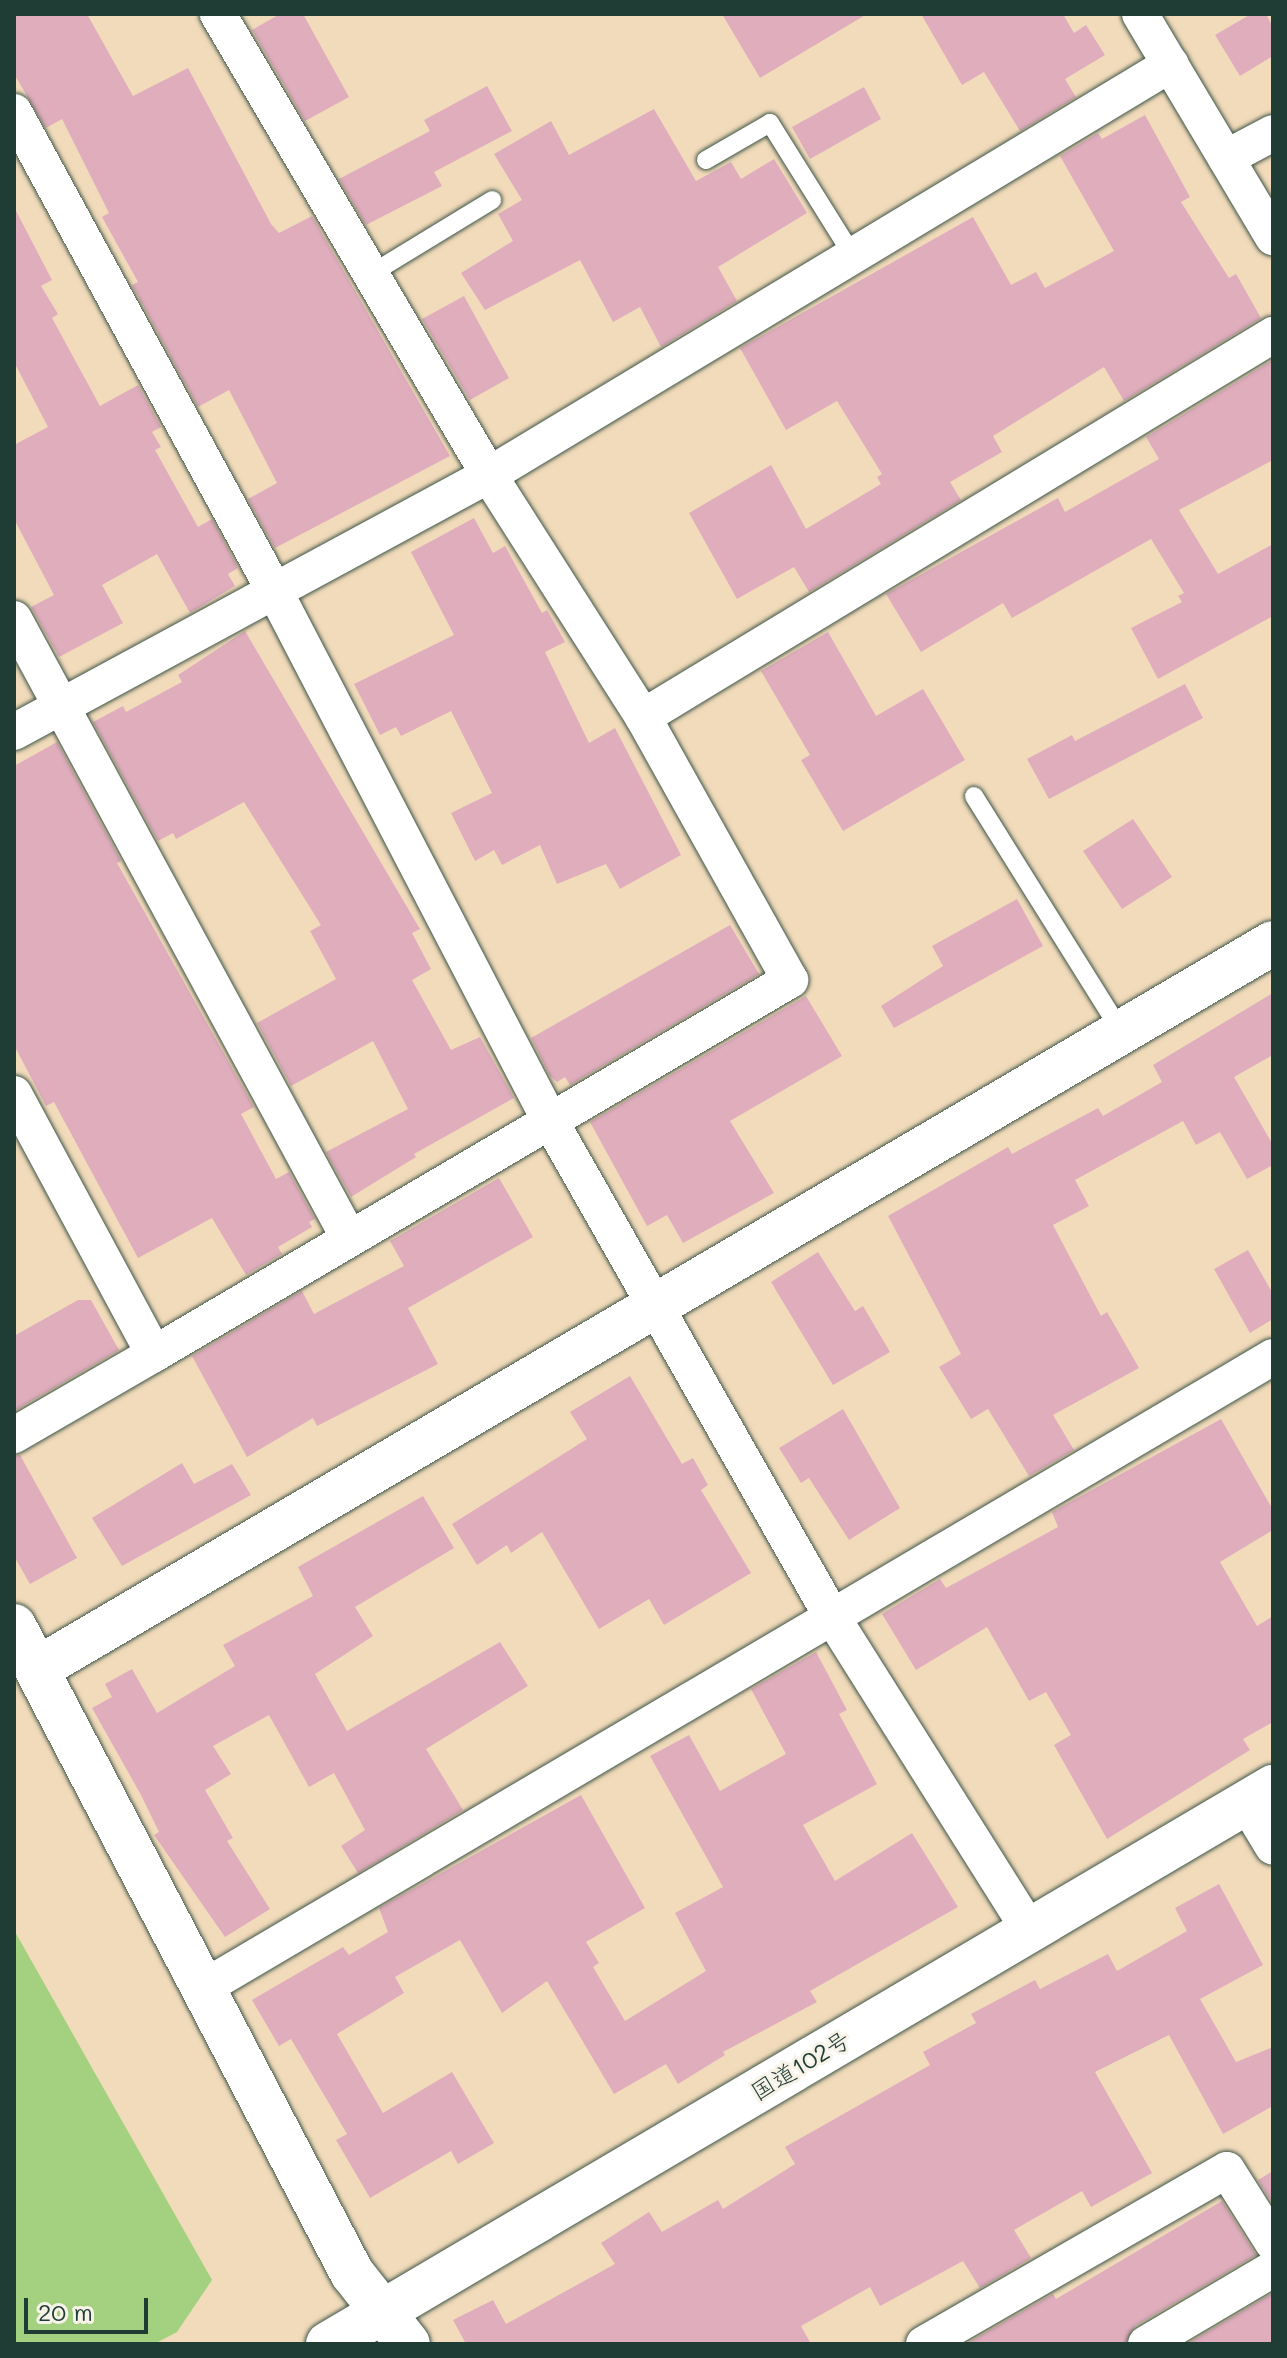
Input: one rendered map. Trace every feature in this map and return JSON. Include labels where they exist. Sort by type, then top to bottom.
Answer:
[{"type":"main road","points":[[26,1674],[1273,943]]},
{"type":"main road","points":[[14,1626],[26,1674],[203,1988],[352,2273],[396,2329]]},
{"type":"main road","name":"国道102号","points":[[328,2344],[396,2329],[1029,1929],[1260,1794]]},
{"type":"street","points":[[14,1435],[790,980],[643,717],[489,475],[218,14]]},
{"type":"street","points":[[1140,14],[1273,237]]},
{"type":"street","points":[[14,732],[489,475],[1171,64]]},
{"type":"street","points":[[14,112],[274,590],[549,1119],[831,1615],[1029,1929]]},
{"type":"street","points":[[1226,158],[1273,133]]},
{"type":"street","points":[[643,717],[1273,335]]},
{"type":"street","points":[[14,619],[349,1238]]},
{"type":"street","points":[[14,1094],[154,1354]]},
{"type":"street","points":[[203,1988],[1273,1357]]},
{"type":"street","points":[[1260,1794],[1273,1847]]},
{"type":"street","points":[[924,2344],[1227,2170],[1273,2248],[1146,2344]]},
{"type":"lane","points":[[706,160],[770,123],[853,256]]},
{"type":"lane","points":[[371,274],[492,200]]},
{"type":"lane","points":[[974,796],[1121,1031]]},
{"type":"green space","points":[[14,1930],[212,2280],[177,2332],[154,2344],[14,2344]]},
{"type":"building","points":[[14,14],[87,14],[133,96],[188,68],[271,224],[279,233],[312,216],[450,456],[275,548],[248,499],[277,483],[229,390],[198,407],[132,285],[138,282],[102,217],[109,213],[62,119],[46,128],[14,74]]},
{"type":"building","points":[[280,14],[303,14],[349,97],[305,121],[252,30]]},
{"type":"building","points":[[722,14],[867,14],[760,78]]},
{"type":"building","points":[[921,14],[1063,14],[1074,33],[1086,25],[1105,55],[1065,79],[1076,97],[1020,131],[984,72],[962,85]]},
{"type":"building","points":[[1251,14],[1266,14],[1273,27],[1273,56],[1240,76],[1215,35]]},
{"type":"building","points":[[487,86],[512,131],[434,172],[442,186],[366,225],[339,179],[430,131],[424,120]]},
{"type":"building","points":[[864,87],[881,119],[810,159],[792,127]]},
{"type":"building","points":[[654,109],[696,181],[731,162],[741,179],[774,159],[807,213],[718,267],[737,301],[661,347],[640,307],[613,322],[580,260],[485,310],[461,273],[513,241],[498,214],[522,200],[494,154],[551,121],[569,155]]},
{"type":"building","points":[[1145,115],[1190,197],[1181,202],[1229,278],[1236,274],[1261,318],[1124,401],[1104,367],[993,436],[1002,452],[950,482],[961,500],[809,592],[794,567],[737,599],[689,513],[771,465],[806,529],[881,484],[877,477],[882,474],[837,401],[786,430],[740,348],[973,217],[1011,285],[1036,272],[1045,288],[1114,251],[1060,156],[1098,133],[1102,139]]},
{"type":"building","points":[[14,207],[52,280],[41,286],[58,314],[52,318],[100,406],[138,385],[161,427],[152,432],[161,447],[155,450],[198,527],[212,519],[238,568],[228,574],[235,586],[190,613],[157,554],[102,585],[123,623],[59,657],[31,607],[54,595],[14,519],[14,445],[48,427],[14,362]]},
{"type":"building","points":[[464,296],[509,378],[470,400],[422,319]]},
{"type":"building","points":[[1273,360],[1273,460],[1179,510],[1218,574],[1273,544],[1273,616],[1158,679],[1131,628],[1182,602],[1178,596],[1184,593],[1151,539],[1012,618],[1003,603],[921,652],[886,594],[1058,498],[1065,512],[1159,459],[1146,437]]},
{"type":"building","points":[[474,518],[493,553],[505,546],[542,613],[547,610],[565,642],[545,652],[589,743],[615,728],[681,855],[620,889],[606,864],[557,884],[540,845],[502,865],[494,850],[475,861],[451,813],[492,793],[451,711],[401,736],[396,727],[380,735],[354,684],[454,635],[411,552]]},
{"type":"building","points":[[245,631],[420,929],[412,933],[431,969],[412,980],[451,1050],[480,1037],[514,1098],[414,1154],[416,1157],[351,1197],[326,1152],[408,1109],[373,1041],[291,1086],[257,1023],[336,979],[310,931],[321,925],[244,802],[176,839],[173,833],[158,841],[93,722],[123,706],[126,712],[182,682],[178,675]]},
{"type":"building","points":[[828,632],[876,716],[923,689],[965,760],[843,831],[801,760],[810,755],[761,671]]},
{"type":"building","points":[[1185,684],[1203,718],[1049,799],[1027,759],[1072,735],[1075,741]]},
{"type":"building","points":[[57,742],[121,861],[117,863],[254,1107],[241,1114],[276,1179],[289,1172],[315,1219],[309,1222],[312,1227],[278,1247],[282,1254],[246,1275],[212,1218],[138,1258],[54,1102],[46,1106],[14,1045],[14,766]]},
{"type":"building","points":[[1133,819],[1172,877],[1122,909],[1083,851]]},
{"type":"building","points":[[1017,899],[1043,946],[894,1028],[881,1006],[943,966],[932,946]]},
{"type":"building","points":[[730,925],[759,974],[570,1085],[565,1077],[557,1082],[550,1076],[531,1038]]},
{"type":"building","points":[[1273,993],[1273,1055],[1234,1077],[1273,1145],[1273,1165],[1247,1179],[1220,1132],[1196,1145],[1183,1121],[1075,1180],[1089,1206],[1053,1225],[1101,1316],[1107,1312],[1139,1368],[1053,1415],[1074,1450],[1029,1476],[988,1409],[971,1419],[939,1367],[961,1354],[888,1216],[1008,1147],[1012,1154],[1098,1108],[1103,1116],[1162,1082],[1153,1065]]},
{"type":"building","points":[[806,996],[842,1056],[730,1121],[774,1193],[683,1243],[667,1215],[647,1226],[590,1122]]},
{"type":"building","points":[[499,1178],[533,1237],[408,1308],[438,1364],[317,1426],[313,1418],[247,1457],[192,1356],[302,1291],[314,1314],[404,1266],[390,1241]]},
{"type":"building","points":[[1248,1250],[1273,1294],[1273,1319],[1250,1333],[1214,1269]]},
{"type":"building","points":[[818,1252],[855,1311],[863,1306],[890,1352],[833,1385],[771,1282]]},
{"type":"building","points":[[78,1300],[91,1300],[119,1350],[14,1411],[14,1336]]},
{"type":"building","points":[[630,1376],[682,1464],[693,1458],[708,1485],[701,1490],[751,1573],[664,1625],[649,1599],[599,1629],[542,1532],[511,1553],[507,1545],[477,1565],[452,1524],[587,1439],[570,1412]]},
{"type":"building","points":[[843,1409],[900,1508],[849,1540],[809,1478],[801,1483],[779,1448]]},
{"type":"building","points":[[1221,1419],[1273,1510],[1273,1530],[1220,1562],[1257,1626],[1273,1616],[1273,1722],[1243,1739],[1250,1750],[1107,1839],[1054,1745],[1071,1735],[1046,1692],[1029,1701],[987,1627],[916,1670],[882,1614],[940,1579],[946,1588],[1058,1527],[1052,1512]]},
{"type":"building","points":[[20,1455],[77,1558],[30,1584],[14,1556],[14,1456]]},
{"type":"building","points":[[182,1463],[194,1484],[232,1464],[251,1495],[122,1566],[92,1518]]},
{"type":"building","points":[[423,1496],[454,1548],[355,1607],[373,1636],[315,1674],[347,1731],[500,1642],[528,1686],[426,1749],[463,1810],[358,1873],[341,1846],[365,1830],[334,1773],[309,1787],[269,1715],[213,1746],[231,1774],[205,1790],[233,1838],[227,1841],[270,1909],[225,1937],[154,1835],[159,1832],[141,1795],[92,1708],[112,1697],[105,1684],[132,1669],[157,1713],[235,1666],[223,1645],[313,1596],[298,1567]]},
{"type":"building","points":[[816,1652],[847,1710],[839,1714],[877,1784],[803,1825],[835,1881],[912,1833],[958,1907],[810,1991],[817,2002],[723,2052],[725,2055],[678,2084],[666,2064],[614,2094],[547,1981],[502,2013],[460,1940],[395,1977],[404,1993],[337,2034],[383,2113],[452,2072],[494,2143],[458,2164],[451,2151],[370,2198],[336,2140],[347,2134],[291,2039],[279,2046],[252,2000],[343,1947],[349,1955],[388,1932],[379,1908],[581,1795],[645,1908],[586,1942],[599,1963],[593,1967],[625,2021],[706,1971],[675,1913],[723,1887],[650,1756],[689,1735],[720,1791],[786,1754],[751,1689]]},
{"type":"building","points":[[1219,1884],[1263,1965],[1200,1999],[1236,2062],[1273,2047],[1273,2106],[1223,2134],[1169,2035],[1095,2072],[1152,2173],[1091,2207],[1082,2191],[1014,2230],[1031,2258],[980,2288],[963,2261],[880,2306],[870,2287],[801,2326],[811,2344],[466,2344],[453,2320],[493,2300],[506,2324],[615,2264],[601,2243],[649,2212],[662,2232],[718,2200],[723,2209],[795,2164],[785,2147],[930,2065],[923,2052],[976,2023],[971,2014],[1035,1980],[1040,1989],[1108,1954],[1117,1971],[1187,1931],[1175,1908]]},
{"type":"building","points":[[1273,2171],[1273,2204],[1258,2180]]},
{"type":"building","points":[[1222,2201],[1256,2255],[1135,2326],[1125,2344],[966,2344],[1053,2294],[1056,2299]]},
{"type":"building","points":[[1273,2293],[1273,2344],[1187,2344]]}]
